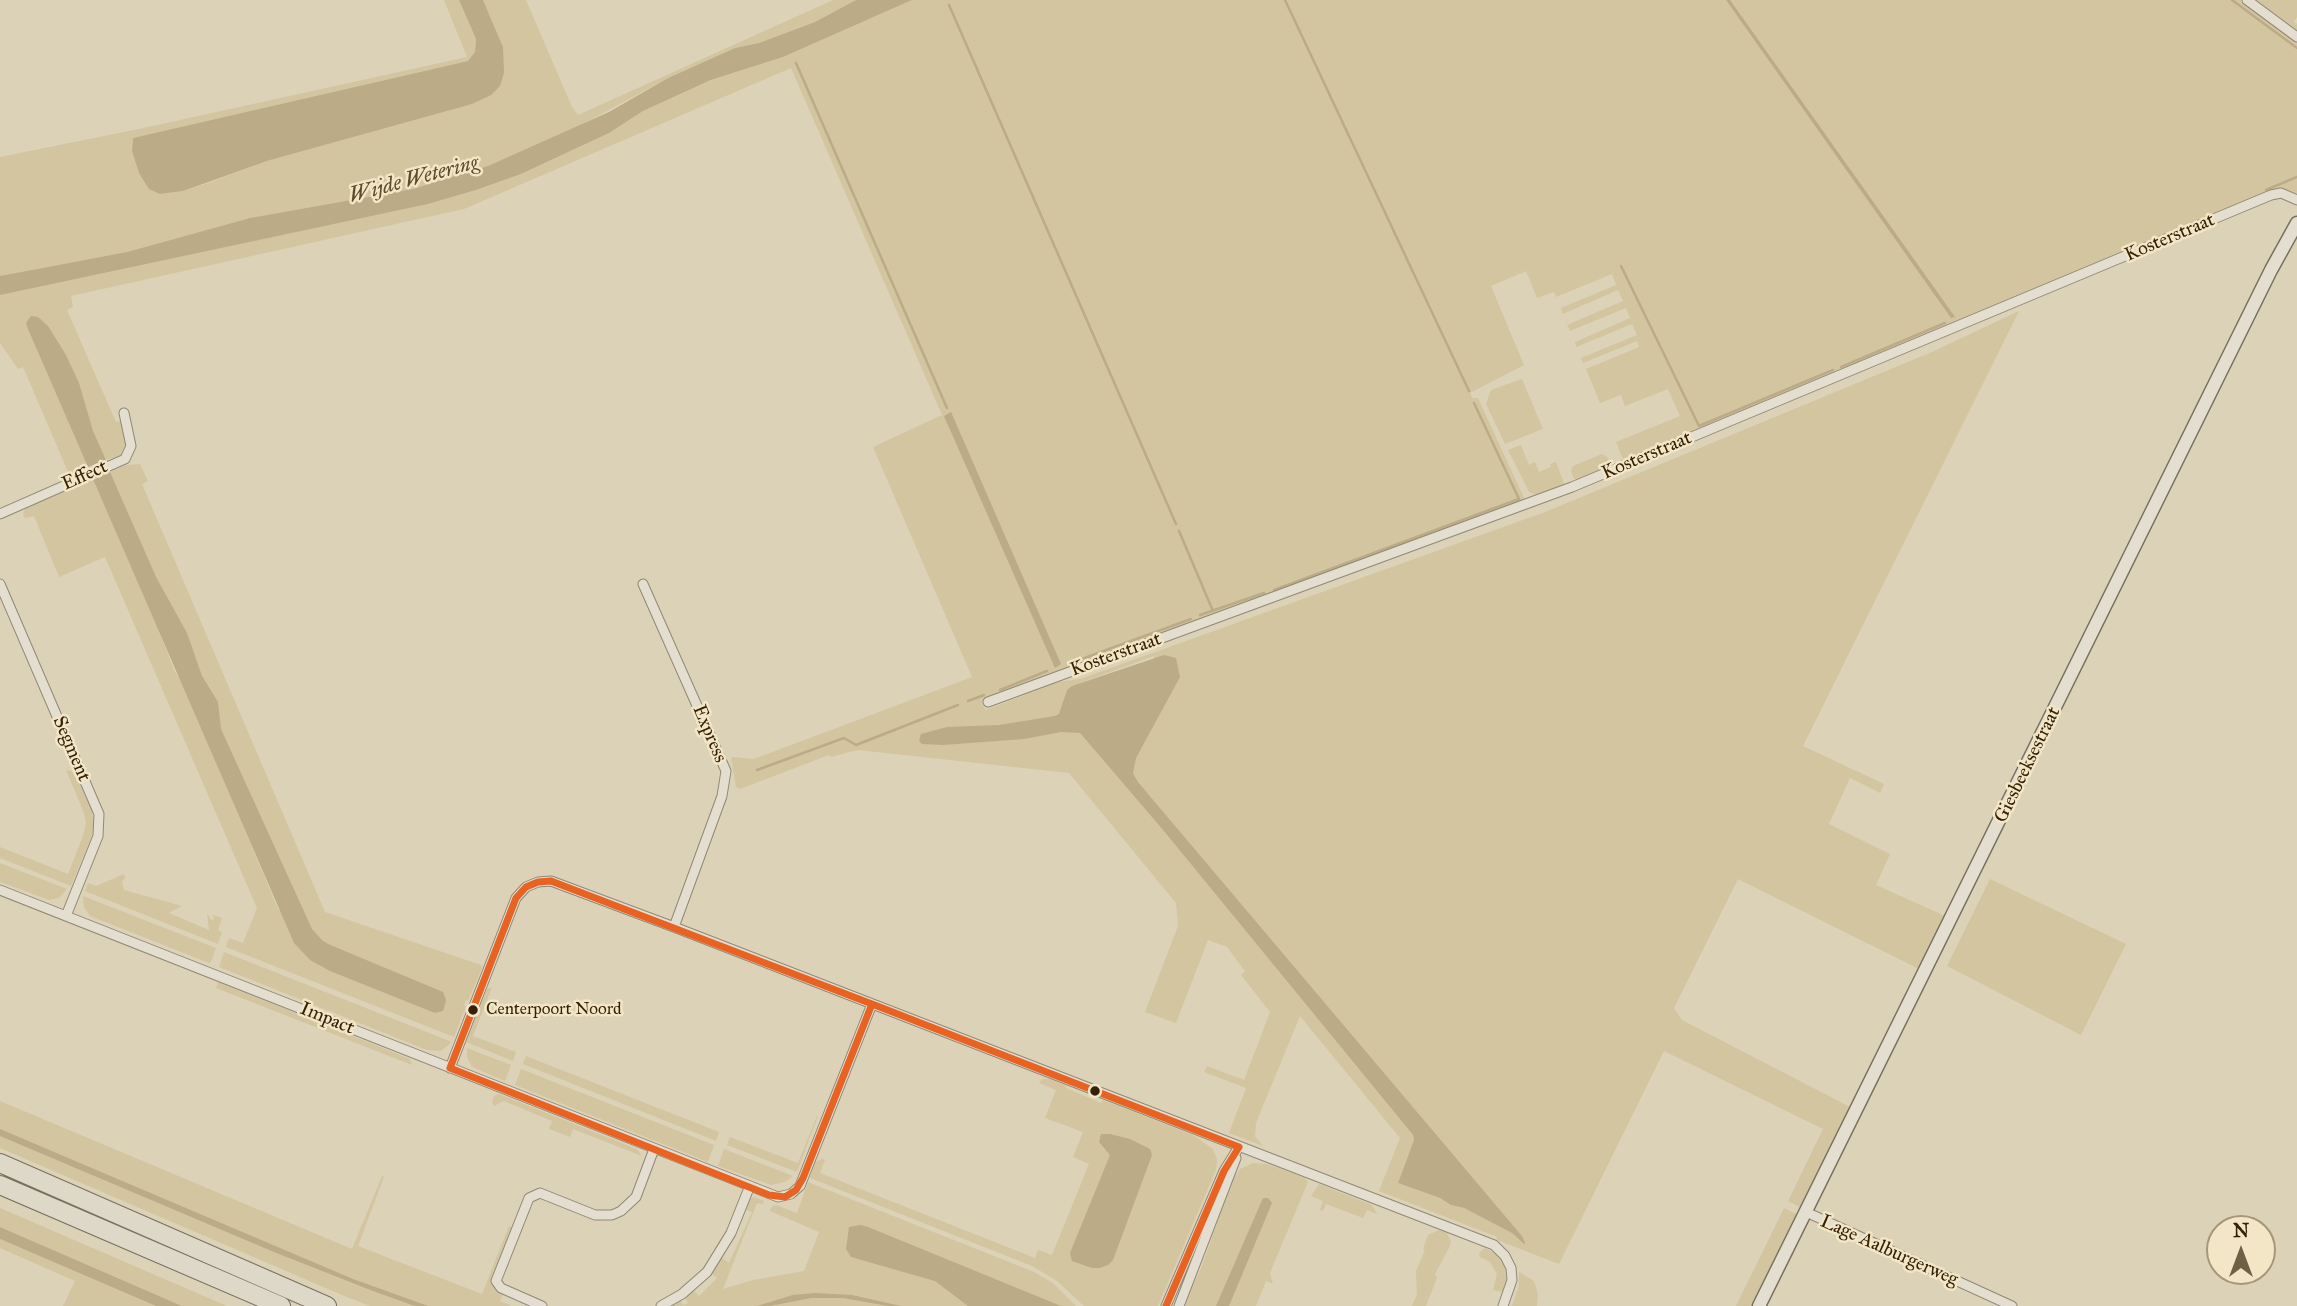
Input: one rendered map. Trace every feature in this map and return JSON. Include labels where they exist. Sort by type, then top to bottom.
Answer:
[{"type":"highway","points":[[0,1163],[327,1306]]},
{"type":"highway","points":[[0,1185],[281,1306]]},
{"type":"highway","points":[[295,1292],[341,1306]]},
{"type":"street","points":[[2247,0],[2297,37]]},
{"type":"street","name":"Kosterstraat","points":[[988,702],[1572,487],[2271,195],[2281,193],[2297,200]]},
{"type":"street","name":"Giesbeeksestraat","points":[[1759,1306],[2271,270],[2297,223]]},
{"type":"street","name":"Effect","points":[[0,514],[128,456],[131,446],[124,413]]},
{"type":"street","name":"Segment","points":[[0,584],[99,814],[97,836],[66,916]]},
{"type":"street","name":"Express","points":[[643,584],[726,771],[722,796],[674,927]]},
{"type":"street","points":[[450,1069],[516,898],[526,887],[551,881],[1493,1245],[1505,1255],[1511,1268],[1512,1280],[1503,1306]]},
{"type":"street","name":"Impact","points":[[0,890],[778,1198],[791,1194],[800,1186],[872,1004]]},
{"type":"street","points":[[1166,1306],[1224,1171],[1239,1147]]},
{"type":"street","points":[[1179,1306],[1239,1147]]},
{"type":"street","points":[[542,1306],[501,1288],[496,1281],[529,1198],[540,1193],[595,1215],[603,1216],[621,1211],[636,1197],[654,1149]]},
{"type":"street","points":[[661,1306],[682,1294],[707,1272],[731,1233],[749,1188]]},
{"type":"street","name":"Lage Aalburgerweg","points":[[1806,1212],[2012,1306]]},
{"type":"shaded area","points":[[444,0],[459,0],[476,39],[475,52],[468,61],[133,138],[132,151],[139,173],[160,194],[183,191],[211,182],[270,160],[503,47],[483,0],[526,0],[572,107],[578,115],[833,0],[856,0],[815,22],[759,43],[735,48],[668,78],[579,126],[488,166],[453,178],[413,189],[250,218],[127,252],[0,276],[0,157],[467,57]]},
{"type":"shaded area","points":[[459,0],[483,0],[503,47],[504,73],[500,86],[491,95],[472,104],[270,160],[183,191],[160,194],[149,189],[139,173],[132,151],[133,138],[468,61],[475,52],[476,39]]},
{"type":"shaded area","points":[[856,0],[912,0],[783,57],[711,80],[643,111],[609,133],[521,174],[476,190],[428,204],[0,295],[0,276],[127,252],[250,218],[413,189],[488,166],[609,112],[668,78],[735,48],[759,43],[815,22]]},
{"type":"shaded area","points":[[912,0],[2241,0],[2297,41],[2297,196],[2280,189],[1629,461],[1623,459],[1616,442],[1680,416],[1668,389],[1625,406],[1621,395],[1600,403],[1586,369],[1639,347],[1637,341],[1583,363],[1581,358],[1637,335],[1632,324],[1576,347],[1575,342],[1630,318],[1626,308],[1570,331],[1567,325],[1623,301],[1618,290],[1563,314],[1561,308],[1616,285],[1612,274],[1556,297],[1554,292],[1537,298],[1526,271],[1491,286],[1524,365],[1470,393],[1472,398],[1478,398],[1524,498],[1524,504],[981,703],[986,710],[1058,682],[1080,679],[1545,512],[1932,352],[2019,311],[1803,746],[1884,784],[1880,793],[1850,778],[1829,824],[1890,854],[1876,885],[1945,916],[1919,969],[1738,879],[1674,1008],[1682,1020],[1852,1108],[1803,1209],[1788,1201],[1823,1129],[1664,1051],[1559,1264],[1497,1240],[1497,1237],[1379,1191],[1400,1138],[1300,1016],[1256,1123],[1255,1136],[1263,1146],[1229,1133],[1246,1088],[1204,1072],[1207,1066],[1244,1080],[1270,1012],[1241,975],[1245,971],[1227,947],[1208,940],[1176,1023],[1145,1012],[1178,926],[1176,903],[1069,773],[858,750],[831,757],[829,755],[740,789],[736,787],[733,757],[754,759],[972,677],[873,447],[942,415],[791,68],[464,209],[71,296],[73,307],[67,310],[116,422],[122,420],[126,442],[121,455],[106,460],[88,424],[69,419],[88,467],[69,474],[23,367],[18,369],[0,343],[0,294],[428,204],[476,190],[521,174],[609,133],[643,111],[712,80],[783,57]],"holes":[[[1154,656],[1133,766],[1138,782],[1522,1236],[1522,1243],[1513,1233],[1464,1208],[1398,1183],[1414,1140],[1413,1135],[1163,830],[1080,733],[1059,718],[1067,690],[1072,686]]]},
{"type":"shaded area","points":[[1726,0],[1730,0],[1955,317],[1951,318]]},
{"type":"shaded area","points":[[2253,0],[2297,0],[2297,17],[2294,22],[2297,24],[2297,32]]},
{"type":"shaded area","points":[[31,316],[38,317],[48,326],[66,355],[79,383],[93,431],[106,460],[88,467],[28,329],[26,323]]},
{"type":"shaded area","points":[[1522,379],[1543,429],[1505,444],[1486,404],[1491,390]]},
{"type":"shaded area","points":[[951,412],[1061,664],[1055,668],[944,416]]},
{"type":"shaded area","points":[[1521,445],[1529,465],[1535,462],[1539,472],[1556,462],[1563,486],[1538,496],[1529,492],[1508,450]]},
{"type":"shaded area","points":[[1602,454],[1610,464],[1608,468],[1578,480],[1574,479],[1571,471],[1573,466]]},
{"type":"shaded area","points":[[140,464],[148,481],[142,484],[325,912],[481,965],[454,1037],[226,947],[229,938],[243,943],[257,908],[105,557],[59,577],[34,516],[25,518],[23,513],[30,506],[93,480],[129,555],[175,672],[183,684],[278,909],[327,945],[311,931],[300,909],[108,473],[126,465]]},
{"type":"shaded area","points":[[110,472],[156,577],[187,633],[202,676],[218,702],[221,729],[312,929],[328,944],[443,992],[446,1000],[443,1011],[435,1013],[330,971],[310,960],[294,943],[93,480]]},
{"type":"shaded area","points":[[1164,655],[1176,658],[1180,677],[1136,758],[1133,773],[1138,782],[1522,1236],[1524,1244],[1512,1233],[1464,1208],[1398,1183],[1414,1140],[1413,1135],[1080,733],[1061,732],[1024,739],[943,745],[922,744],[919,741],[921,734],[947,727],[999,725],[1055,716],[1059,714],[1067,690],[1072,686]]},
{"type":"shaded area","points":[[66,770],[75,772],[94,823],[92,835],[71,886],[0,858],[0,847],[68,874],[86,822]]},
{"type":"shaded area","points":[[0,863],[67,889],[59,898],[49,900],[0,882]]},
{"type":"shaded area","points":[[124,874],[124,890],[182,906],[169,913],[209,930],[207,913],[211,920],[214,919],[213,915],[222,918],[218,930],[222,932],[218,944],[85,891],[88,883],[96,886]]},
{"type":"shaded area","points":[[1990,879],[2126,944],[2081,1035],[1947,966]]},
{"type":"shaded area","points":[[83,896],[216,948],[211,962],[90,916],[84,907]]},
{"type":"shaded area","points":[[224,952],[452,1042],[441,1051],[427,1050],[219,967]]},
{"type":"shaded area","points":[[218,982],[410,1059],[412,1065],[216,988]]},
{"type":"shaded area","points":[[492,987],[473,1036],[516,1052],[513,1061],[466,1042],[487,989]]},
{"type":"shaded area","points":[[467,1048],[511,1065],[505,1081],[472,1067],[467,1057]]},
{"type":"shaded area","points":[[526,1056],[719,1132],[716,1141],[523,1064]]},
{"type":"shaded area","points":[[521,1069],[714,1145],[708,1162],[515,1085]]},
{"type":"shaded area","points":[[1042,1079],[1050,1079],[1101,1103],[1103,1100],[1193,1135],[1213,1149],[1217,1159],[1216,1170],[1158,1306],[1084,1306],[1057,1281],[1032,1266],[810,1178],[815,1162],[822,1159],[825,1160],[820,1173],[1035,1258],[1038,1250],[1052,1255],[1089,1164],[1073,1157],[1083,1132],[1045,1118],[1056,1090],[1039,1083]]},
{"type":"shaded area","points":[[499,1094],[637,1149],[642,1156],[573,1129],[570,1137],[549,1129],[552,1121],[504,1101],[494,1106],[494,1096]]},
{"type":"shaded area","points":[[0,1101],[352,1249],[382,1176],[384,1177],[358,1246],[482,1294],[509,1226],[512,1227],[492,1280],[495,1288],[503,1294],[500,1301],[512,1306],[370,1306],[342,1295],[0,1148]]},
{"type":"shaded area","points":[[817,1116],[797,1172],[727,1145],[730,1137],[798,1163]]},
{"type":"shaded area","points":[[0,1129],[353,1279],[428,1306],[415,1306],[274,1252],[0,1136]]},
{"type":"shaded area","points":[[1101,1134],[1130,1139],[1150,1149],[1152,1155],[1113,1260],[1108,1265],[1092,1268],[1072,1261],[1070,1253],[1110,1155],[1099,1142]]},
{"type":"shaded area","points":[[724,1149],[793,1176],[785,1182],[771,1185],[718,1166]]},
{"type":"shaded area","points":[[1253,1163],[1267,1164],[1305,1178],[1308,1182],[1270,1273],[1273,1284],[1266,1281],[1256,1306],[1183,1306],[1202,1266],[1232,1180],[1240,1169]]},
{"type":"shaded area","points":[[808,1182],[1034,1272],[1053,1283],[1076,1306],[669,1306],[680,1300],[683,1305],[688,1303],[685,1297],[693,1290],[699,1296],[717,1278],[711,1273],[722,1258],[729,1263],[752,1212],[745,1209],[749,1199],[754,1197],[764,1201],[763,1204],[757,1203],[723,1289],[753,1280],[804,1271],[819,1232],[770,1211],[772,1206],[776,1205],[797,1213]]},
{"type":"shaded area","points":[[1319,1184],[1372,1205],[1377,1214],[1367,1210],[1363,1218],[1326,1204],[1323,1211],[1320,1210],[1323,1201],[1311,1196]]},
{"type":"shaded area","points":[[1263,1198],[1268,1198],[1272,1203],[1229,1306],[1216,1306]]},
{"type":"shaded area","points":[[0,1208],[227,1306],[182,1306],[0,1227]]},
{"type":"shaded area","points":[[1784,1208],[1800,1216],[1755,1306],[1736,1306]]},
{"type":"shaded area","points":[[860,1225],[1061,1306],[968,1306],[935,1281],[851,1257],[846,1249],[849,1227]]},
{"type":"shaded area","points":[[0,1227],[182,1306],[156,1306],[0,1239]]},
{"type":"shaded area","points":[[1439,1230],[1447,1233],[1451,1242],[1449,1248],[1435,1274],[1437,1278],[1426,1306],[1412,1306],[1417,1294],[1416,1271],[1425,1250],[1423,1249],[1428,1235]]},
{"type":"shaded area","points":[[0,1239],[156,1306],[63,1306],[75,1281],[0,1248]]},
{"type":"shaded area","points":[[1485,1248],[1496,1254],[1504,1264],[1507,1281],[1503,1292],[1493,1290],[1497,1274],[1490,1262],[1480,1257],[1479,1253]]},
{"type":"shaded area","points":[[1519,1272],[1534,1281],[1538,1294],[1537,1306],[1512,1306],[1519,1286]]},
{"type":"shaded area","points":[[793,1295],[852,1295],[901,1306],[843,1298],[811,1298],[757,1306]]},
{"type":"waterway","points":[[1285,0],[1469,391]]},
{"type":"waterway","points":[[2232,0],[2297,48]]},
{"type":"waterway","points":[[949,5],[1176,524]]},
{"type":"waterway","points":[[796,63],[947,408]]},
{"type":"waterway","points":[[2266,190],[2297,177]]},
{"type":"waterway","points":[[1621,266],[1699,426],[1833,370]]},
{"type":"waterway","points":[[1841,367],[1945,323]]},
{"type":"waterway","points":[[1274,590],[1519,499],[1474,403]]},
{"type":"waterway","points":[[1179,531],[1213,611]]},
{"type":"waterway","points":[[1200,615],[1264,593]]},
{"type":"waterway","points":[[1079,660],[1191,619]]},
{"type":"waterway","points":[[1000,690],[1047,671]]},
{"type":"waterway","points":[[968,701],[984,695]]},
{"type":"waterway","points":[[757,770],[844,738],[856,745],[958,705]]},
{"type":"transit line","points":[[551,881],[872,1004],[796,1190],[785,1197],[769,1195],[450,1068],[516,898],[526,887],[551,881]]},
{"type":"transit line","points":[[872,1004],[1239,1147]]},
{"type":"transit line","points":[[1166,1306],[1224,1171],[1239,1147]]},
{"type":"place","name":"Centerpoort Noord","points":[[473,1010]]},
{"type":"water label","name":"Wijde Wetering","points":[[414,180]]}]
